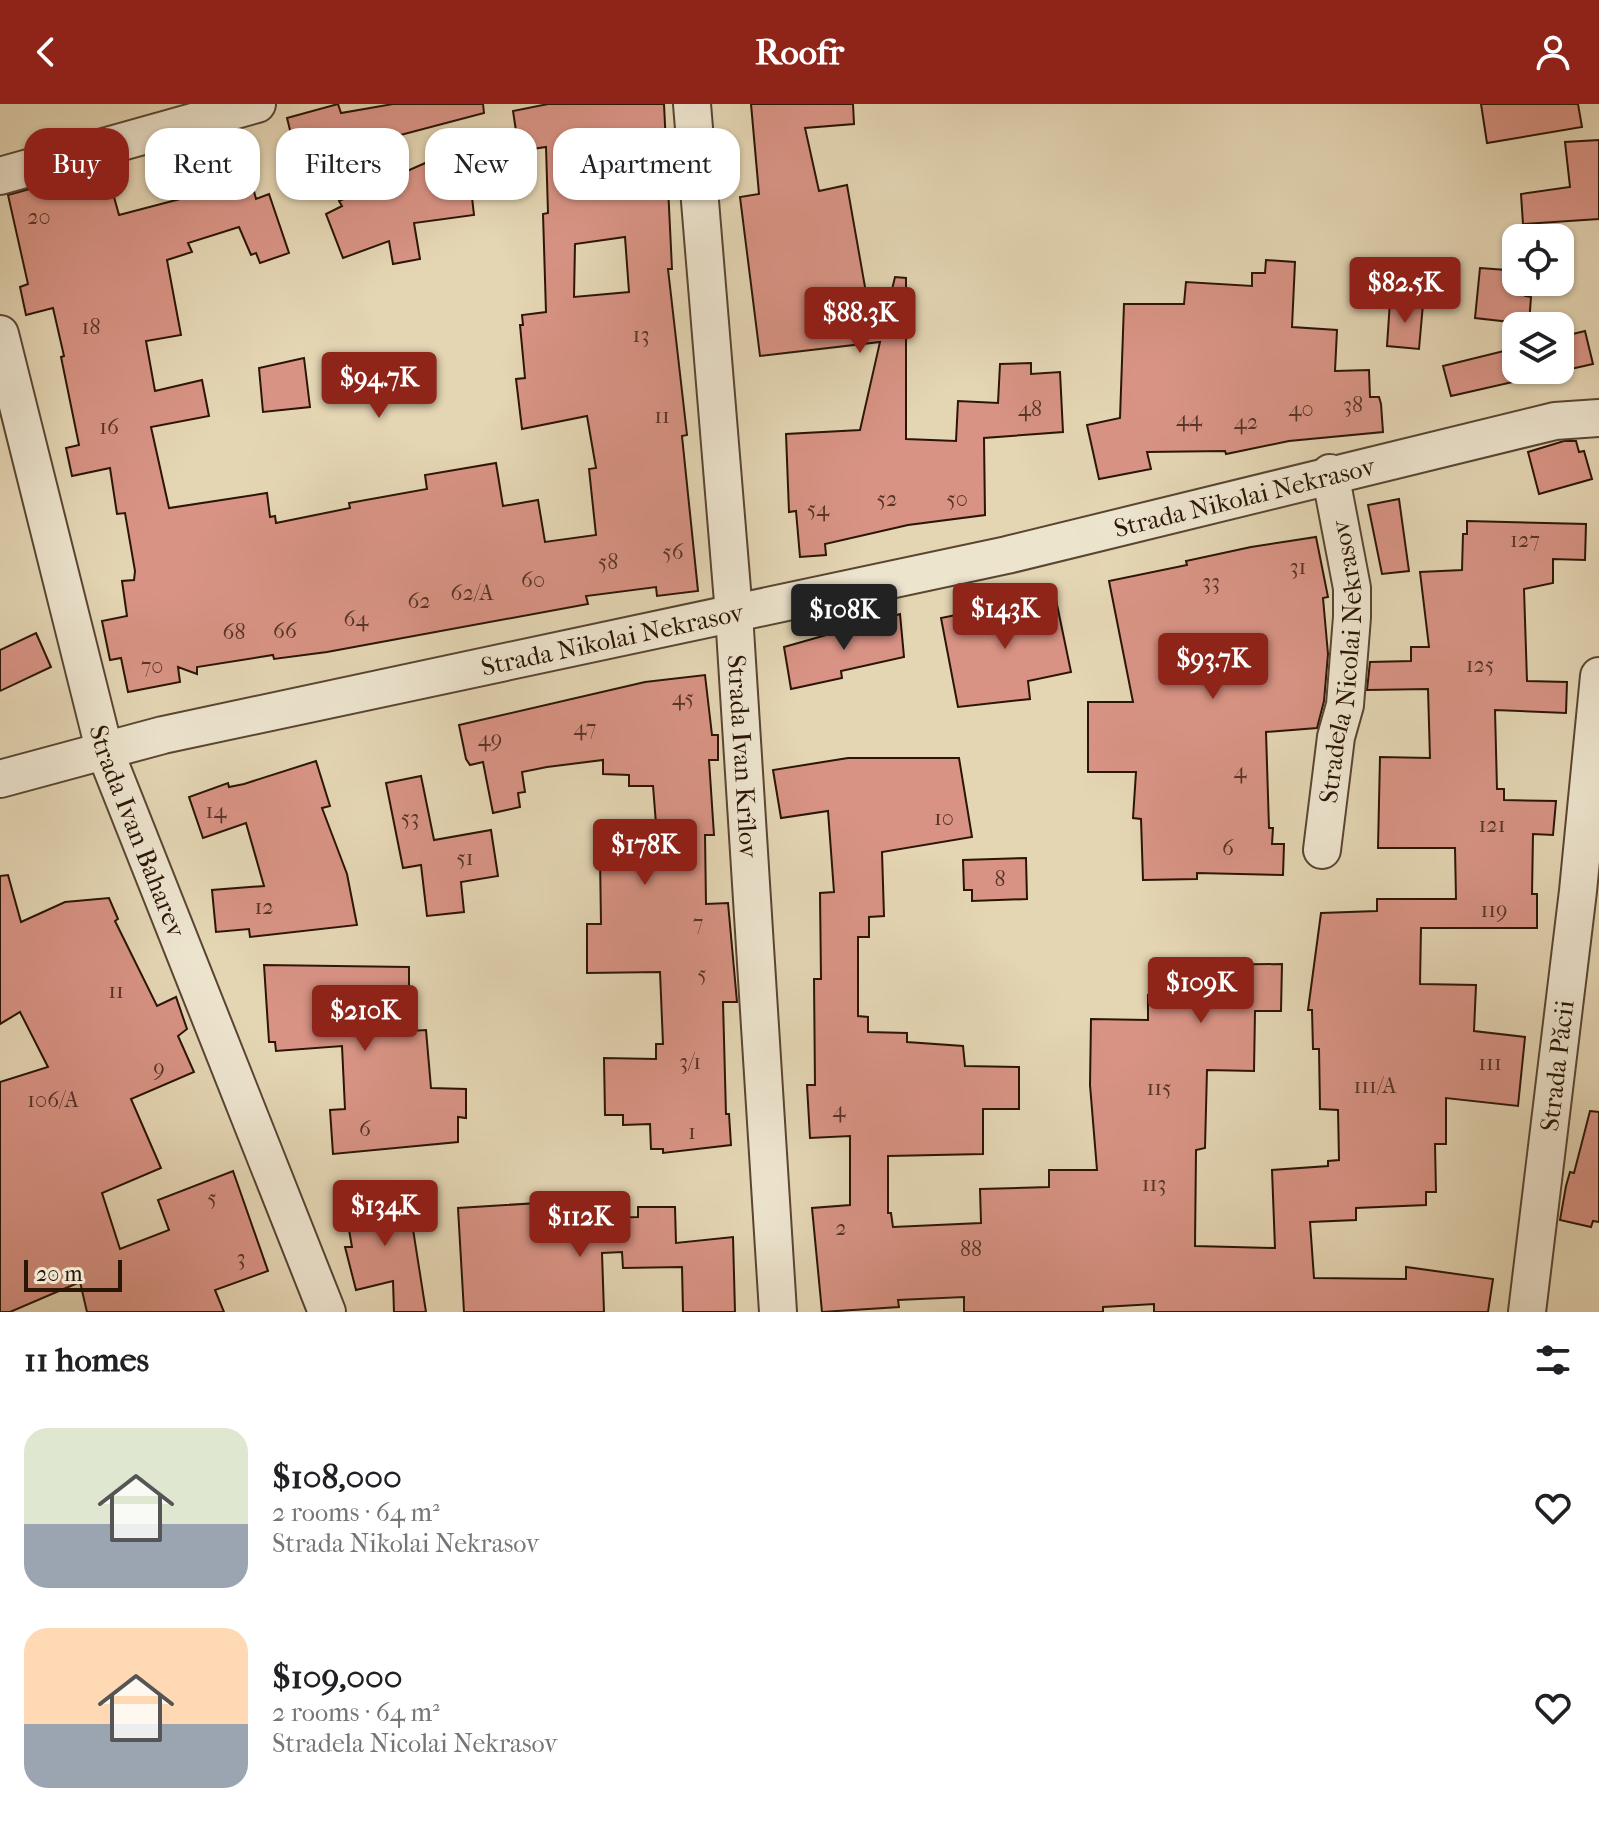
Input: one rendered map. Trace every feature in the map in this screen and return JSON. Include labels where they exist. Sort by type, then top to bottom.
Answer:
[{"type":"street","points":[[0,176],[257,104]]},
{"type":"street","name":"Strada Ivan Krîlov","points":[[692,104],[734,614],[778,1312]]},
{"type":"street","name":"Strada Ivan Baharev","points":[[0,334],[104,749],[327,1312]]},
{"type":"street","name":"Strada Nikolai Nekrasov","points":[[0,779],[104,749],[1007,555],[1330,473],[1555,421],[1599,418]]},
{"type":"street","name":"Stradela Nicolai Nekrasov","points":[[1322,850],[1336,737],[1345,705],[1352,617],[1352,588],[1330,473]]},
{"type":"street","name":"Strada Păcii","points":[[1527,1312],[1589,897],[1599,676]]},
{"type":"building","points":[[338,104],[341,113],[393,104],[483,104],[484,113],[409,133],[409,128],[290,128],[287,118]]},
{"type":"building","points":[[548,104],[664,104],[665,128],[553,128],[553,200],[669,200],[672,269],[668,269],[687,435],[682,436],[698,591],[657,596],[656,587],[586,596],[588,604],[327,652],[274,659],[273,655],[197,667],[197,674],[178,667],[180,682],[128,692],[121,658],[110,660],[102,621],[127,616],[122,581],[134,580],[135,571],[125,513],[117,514],[110,468],[72,476],[66,448],[79,445],[61,357],[64,356],[53,308],[26,315],[20,287],[28,284],[8,195],[24,191],[24,200],[115,200],[119,215],[176,200],[260,200],[269,194],[289,253],[260,263],[256,253],[251,255],[239,227],[188,243],[192,252],[167,260],[181,335],[146,341],[155,391],[202,380],[209,416],[151,427],[169,508],[267,493],[270,517],[275,516],[276,523],[350,508],[349,503],[427,489],[425,475],[496,463],[503,506],[538,500],[545,542],[596,535],[589,469],[596,468],[587,416],[522,429],[516,379],[525,378],[520,325],[523,325],[522,315],[546,312],[543,214],[548,213],[546,147],[537,148],[537,128],[516,128],[513,111]],"holes":[[[625,237],[629,292],[574,297],[575,244]]]},
{"type":"building","points":[[751,104],[853,104],[854,124],[805,128],[819,191],[847,185],[868,304],[889,302],[895,277],[906,278],[906,439],[956,441],[958,401],[998,403],[1000,364],[1031,363],[1031,374],[1060,372],[1063,432],[984,438],[985,515],[908,525],[825,544],[826,555],[800,557],[796,511],[789,512],[786,434],[860,430],[880,342],[760,356],[740,197],[759,194]]},
{"type":"building","points":[[1481,104],[1578,104],[1582,127],[1487,143]]},
{"type":"building","points":[[1599,140],[1599,219],[1523,224],[1521,194],[1570,187],[1565,142]]},
{"type":"building","points":[[425,163],[425,200],[472,200],[474,215],[414,223],[420,259],[393,264],[389,241],[343,258],[326,214],[342,206],[341,200],[409,200],[409,170]]},
{"type":"building","points":[[1266,260],[1295,262],[1292,327],[1337,330],[1335,371],[1369,370],[1370,397],[1379,397],[1383,432],[1289,441],[1226,454],[1225,451],[1147,452],[1151,469],[1099,479],[1087,425],[1120,418],[1124,304],[1184,304],[1186,282],[1252,286],[1252,273],[1265,273]]},
{"type":"building","points":[[1480,268],[1502,270],[1502,296],[1531,297],[1530,312],[1502,312],[1502,321],[1475,318]]},
{"type":"building","points":[[1390,301],[1423,304],[1419,349],[1387,346]]},
{"type":"building","points":[[1585,331],[1593,364],[1574,368],[1574,334]]},
{"type":"building","points":[[1502,351],[1504,384],[1451,396],[1443,366]]},
{"type":"building","points":[[304,358],[310,407],[263,412],[259,368]]},
{"type":"building","points":[[1564,441],[1576,441],[1579,452],[1584,451],[1592,479],[1539,494],[1528,452]]},
{"type":"building","points":[[1399,499],[1409,571],[1382,574],[1368,505]]},
{"type":"building","points":[[1467,521],[1586,524],[1585,560],[1553,559],[1553,583],[1524,589],[1527,681],[1567,682],[1566,713],[1495,710],[1497,789],[1504,789],[1504,800],[1556,801],[1553,835],[1533,834],[1532,894],[1537,894],[1537,928],[1421,928],[1420,984],[1476,985],[1474,1031],[1525,1037],[1518,1106],[1446,1098],[1446,1144],[1435,1144],[1436,1192],[1426,1192],[1426,1205],[1356,1208],[1356,1220],[1310,1222],[1314,1278],[1406,1279],[1406,1267],[1493,1279],[1488,1312],[1154,1312],[1154,1304],[1103,1307],[1103,1312],[964,1312],[964,1297],[898,1300],[899,1307],[822,1312],[812,1208],[850,1205],[850,1136],[810,1138],[807,1085],[815,1085],[814,979],[821,979],[820,893],[834,892],[828,811],[781,818],[773,770],[848,758],[959,758],[972,837],[882,852],[884,916],[869,917],[869,937],[858,937],[858,1016],[868,1017],[868,1032],[907,1033],[907,1042],[963,1046],[965,1066],[1019,1067],[1019,1109],[983,1109],[983,1154],[888,1156],[888,1213],[891,1213],[893,1227],[981,1223],[980,1189],[1049,1187],[1049,1170],[1097,1170],[1090,1085],[1091,1019],[1148,1020],[1148,995],[1163,995],[1163,978],[1189,978],[1190,965],[1282,964],[1281,1011],[1255,1011],[1254,1071],[1207,1070],[1205,1148],[1196,1150],[1195,1246],[1275,1248],[1272,1170],[1328,1166],[1328,1161],[1339,1160],[1338,1110],[1320,1109],[1319,1049],[1313,1049],[1312,1010],[1308,1010],[1321,913],[1377,911],[1377,899],[1456,899],[1455,848],[1378,848],[1380,757],[1430,758],[1428,689],[1367,690],[1370,662],[1411,661],[1411,647],[1429,647],[1420,572],[1462,570],[1463,534],[1467,534]]},
{"type":"building","points":[[1316,537],[1328,597],[1323,598],[1328,654],[1324,701],[1317,728],[1266,732],[1269,828],[1273,828],[1272,844],[1284,844],[1283,875],[1197,873],[1197,879],[1143,880],[1141,819],[1133,818],[1136,772],[1088,772],[1088,702],[1133,702],[1109,581],[1187,565],[1186,561],[1251,547]]},
{"type":"building","points":[[1055,595],[1071,672],[1028,681],[1030,699],[958,707],[941,618]]},
{"type":"building","points":[[900,614],[904,657],[841,671],[842,678],[791,689],[784,647]]},
{"type":"building","points":[[36,633],[51,667],[0,691],[0,650]]},
{"type":"building","points":[[705,675],[712,735],[718,735],[718,760],[709,760],[714,835],[705,835],[706,904],[728,903],[737,1002],[723,1002],[726,1114],[729,1114],[731,1145],[663,1153],[663,1149],[651,1149],[650,1124],[623,1125],[623,1115],[605,1115],[604,1058],[656,1059],[656,1044],[663,1044],[660,972],[587,973],[587,924],[601,924],[600,857],[659,862],[653,786],[629,786],[629,775],[603,774],[603,760],[547,767],[522,772],[525,792],[518,793],[520,807],[493,813],[483,762],[470,765],[466,759],[459,725],[645,682]]},
{"type":"building","points":[[316,761],[330,806],[322,808],[347,874],[357,925],[250,937],[249,929],[216,932],[212,890],[264,886],[246,823],[203,838],[189,797],[228,783],[229,787],[244,784]]},
{"type":"building","points":[[421,776],[434,840],[491,830],[498,876],[461,882],[464,912],[427,916],[421,865],[403,868],[386,783]]},
{"type":"building","points":[[1026,858],[1027,899],[972,901],[972,890],[964,890],[963,860]]},
{"type":"building","points":[[8,875],[21,922],[65,902],[109,898],[118,919],[115,921],[157,1006],[176,997],[187,1029],[178,1036],[194,1072],[131,1099],[161,1168],[102,1193],[120,1249],[169,1230],[158,1200],[233,1171],[268,1271],[215,1290],[224,1312],[87,1312],[80,1282],[10,1312],[0,1312],[0,1082],[48,1067],[20,1012],[0,1024],[0,876]]},
{"type":"building","points":[[264,965],[409,967],[409,1031],[426,1030],[431,1088],[466,1089],[466,1118],[458,1117],[458,1142],[333,1154],[330,1110],[345,1109],[342,1046],[276,1051],[275,1042],[269,1042]]},
{"type":"building","points":[[1590,1111],[1599,1112],[1599,1222],[1593,1221],[1591,1227],[1560,1220],[1566,1186],[1570,1172],[1574,1173]]},
{"type":"building","points":[[407,1191],[426,1312],[394,1312],[393,1281],[356,1290],[345,1247],[352,1247],[344,1201]]},
{"type":"building","points":[[554,1202],[554,1219],[638,1217],[638,1207],[675,1207],[676,1243],[733,1237],[735,1312],[683,1312],[682,1267],[623,1268],[622,1252],[602,1253],[604,1312],[464,1312],[458,1208]]}]
